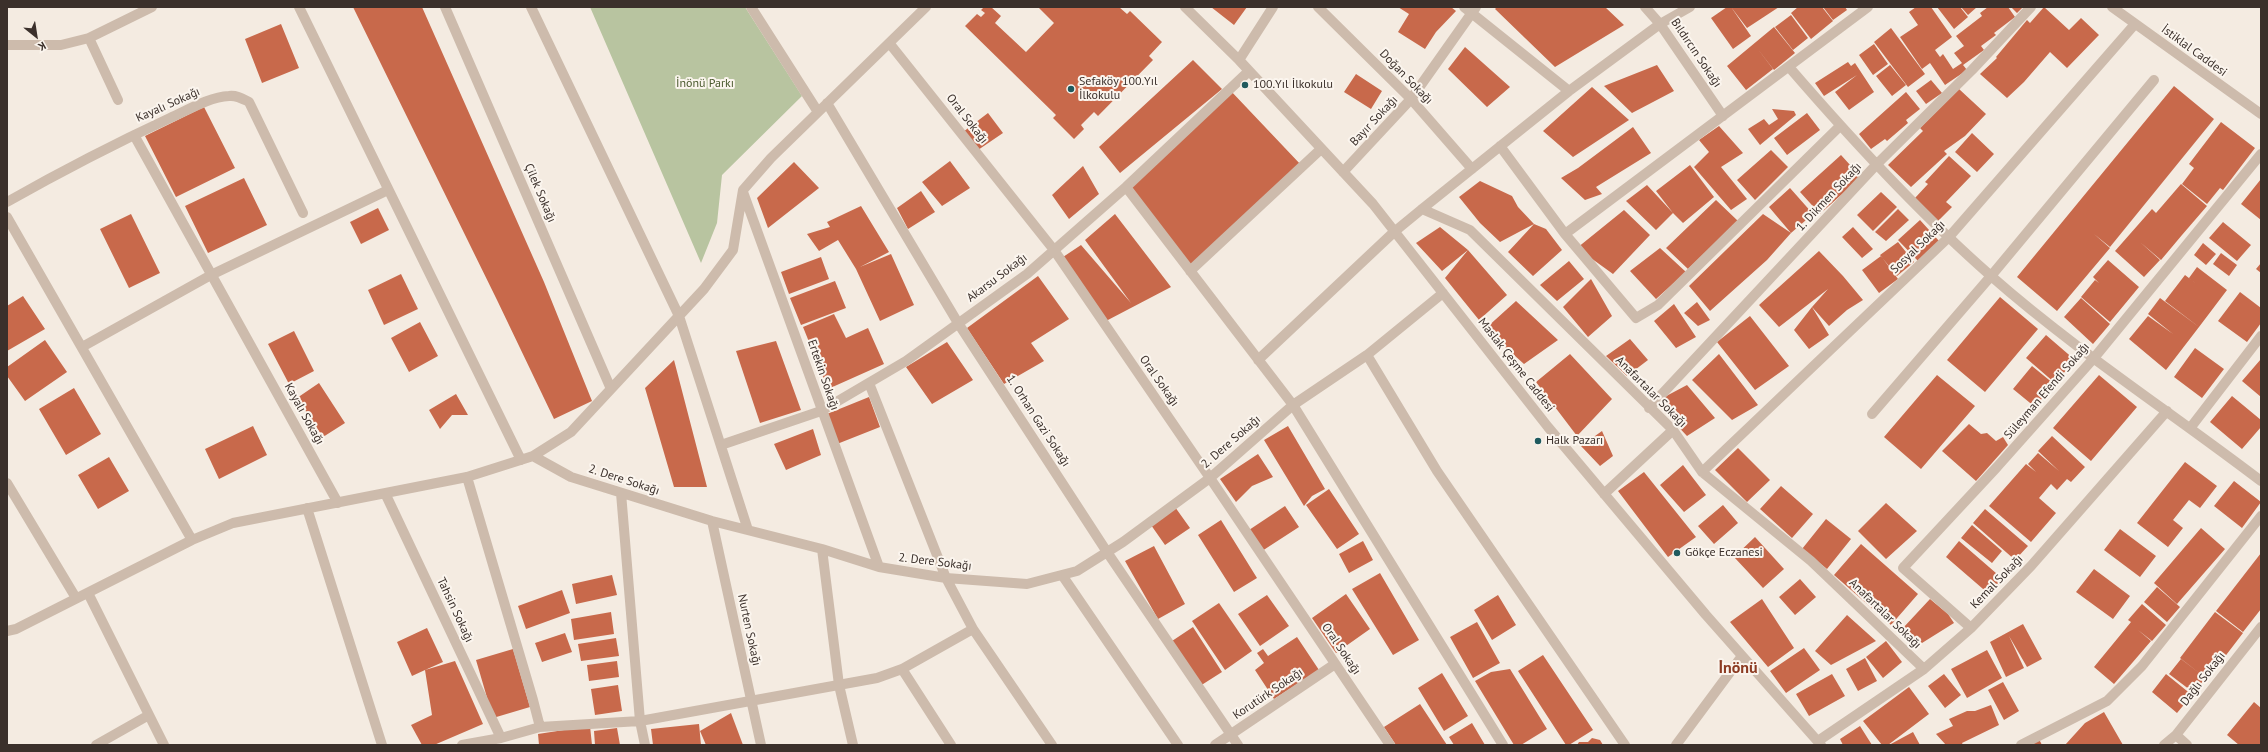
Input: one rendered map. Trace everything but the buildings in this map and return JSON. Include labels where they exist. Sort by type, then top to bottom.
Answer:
[{"type":"street","points":[[7,45],[61,45],[89,38],[152,7]]},
{"type":"street","points":[[299,7],[521,460]]},
{"type":"street","name":"Çilek Sokağı","points":[[445,7],[610,389]]},
{"type":"street","points":[[531,7],[679,316],[748,530]]},
{"type":"street","points":[[751,7],[818,112]]},
{"type":"street","points":[[7,631],[16,629],[192,540],[232,523],[467,477],[533,456],[571,432],[704,289],[733,250],[743,190],[771,158],[890,44],[926,7]]},
{"type":"street","name":"Maslak Çeşme Caddesi","points":[[1185,7],[1240,60],[1343,172],[1394,232],[1548,427],[1742,656],[1819,743]]},
{"type":"street","points":[[1240,60],[1273,7]]},
{"type":"street","name":"Doğan Sokağı","points":[[1318,7],[1411,100],[1472,169]]},
{"type":"street","name":"Bıldırcın Sokağı","points":[[1645,7],[1660,24],[1723,116]]},
{"type":"street","points":[[1258,360],[1394,232],[1422,209],[1568,91],[1660,24],[1690,7]]},
{"type":"street","points":[[1565,234],[1868,7]]},
{"type":"street","name":"1. Dikmen Sokağı","points":[[1649,408],[1876,165],[1972,70],[2031,7]]},
{"type":"street","name":"İstiklal Caddesi","points":[[2112,7],[2261,114]]},
{"type":"street","points":[[1471,9],[1568,91]]},
{"type":"street","name":"Bayır Sokağı","points":[[1343,172],[1411,100],[1471,9]]},
{"type":"street","name":"Sosyal Sokağı","points":[[1702,472],[1949,236],[2135,24]]},
{"type":"street","points":[[89,38],[118,100]]},
{"type":"street","name":"Oral Sokağı","points":[[890,44],[1054,250],[1390,745]]},
{"type":"street","points":[[1789,67],[1876,165],[1992,276],[2094,358],[2191,427],[2261,481]]},
{"type":"street","name":"Akarsu Sokağı","points":[[721,445],[821,412],[906,360],[1026,274],[1126,186],[1249,70]]},
{"type":"street","points":[[1872,414],[1992,276],[2154,80]]},
{"type":"street","name":"Kayalı Sokağı","points":[[303,213],[249,102],[244,99],[230,96],[201,104],[134,135],[338,503]]},
{"type":"street","name":"1. Orhan Gazi Sokağı","points":[[827,103],[958,323],[1107,552],[1238,745]]},
{"type":"street","points":[[1500,146],[1565,234],[1636,318],[1658,305],[1840,126]]},
{"type":"street","points":[[7,202],[65,169],[134,135]]},
{"type":"street","points":[[1190,271],[1321,149]]},
{"type":"street","name":"Süleyman Efendi Sokağı","points":[[1971,628],[1903,568],[1997,467],[2094,358],[2261,154]]},
{"type":"street","points":[[1126,186],[1293,405],[1503,745]]},
{"type":"street","points":[[82,347],[211,275],[388,190]]},
{"type":"street","name":"Ertekin Sokağı","points":[[743,190],[784,303],[821,412],[879,567]]},
{"type":"street","name":"Anafartalar Sokağı","points":[[1422,209],[1470,230],[1673,430],[1702,472],[1811,561],[1924,669]]},
{"type":"street","points":[[7,217],[192,540]]},
{"type":"street","name":"2. Dere Sokağı","points":[[533,456],[571,477],[712,521],[822,549],[879,567],[946,578],[1027,584],[1077,571],[1107,552],[1210,478],[1293,405],[1367,355],[1443,293]]},
{"type":"street","points":[[2191,427],[2261,336]]},
{"type":"street","points":[[1367,355],[1437,471],[1625,745]]},
{"type":"street","points":[[869,383],[946,578],[973,629],[1052,745]]},
{"type":"street","name":"Kemal Sokağı","points":[[1819,743],[1924,669],[1971,628],[2031,566],[2167,411]]},
{"type":"street","points":[[1604,494],[1673,430]]},
{"type":"street","points":[[467,477],[540,727]]},
{"type":"street","points":[[7,483],[76,598]]},
{"type":"street","name":"Tahsin Sokağı","points":[[385,492],[501,738]]},
{"type":"street","points":[[621,493],[640,721],[645,745]]},
{"type":"street","points":[[307,508],[382,745]]},
{"type":"street","points":[[2021,745],[2107,701],[2142,666],[2261,516]]},
{"type":"street","name":"Nurten Sokağı","points":[[712,521],[761,745]]},
{"type":"street","points":[[822,549],[839,685],[853,745]]},
{"type":"street","points":[[1062,575],[1178,745]]},
{"type":"street","points":[[88,593],[164,745]]},
{"type":"street","name":"Dağlı Sokağı","points":[[2164,745],[2176,735],[2261,627]]},
{"type":"street","points":[[462,745],[476,744],[540,727],[640,721],[877,678],[902,669],[973,629]]},
{"type":"street","points":[[1676,745],[1742,656]]},
{"type":"street","name":"Korutürk Sokağı","points":[[1215,745],[1335,664]]},
{"type":"street","points":[[902,669],[952,745]]},
{"type":"street","points":[[96,745],[149,715]]},
{"type":"street","points":[[2176,735],[2187,745]]},
{"type":"green space","name":"İnönü Parkı","points":[[590,7],[745,7],[802,96],[722,175],[717,223],[701,263]]},
{"type":"place","name":"100.Yıl İlkokulu","points":[[1245,85]]},
{"type":"place","name":"Sefaköy 100.Yıl İlkokulu","points":[[1071,89]]},
{"type":"place","name":"Halk Pazarı","points":[[1538,441]]},
{"type":"place","name":"Gökçe Eczanesi","points":[[1677,553]]},
{"type":"district","name":"İnönü","points":[[1738,668]]}]
